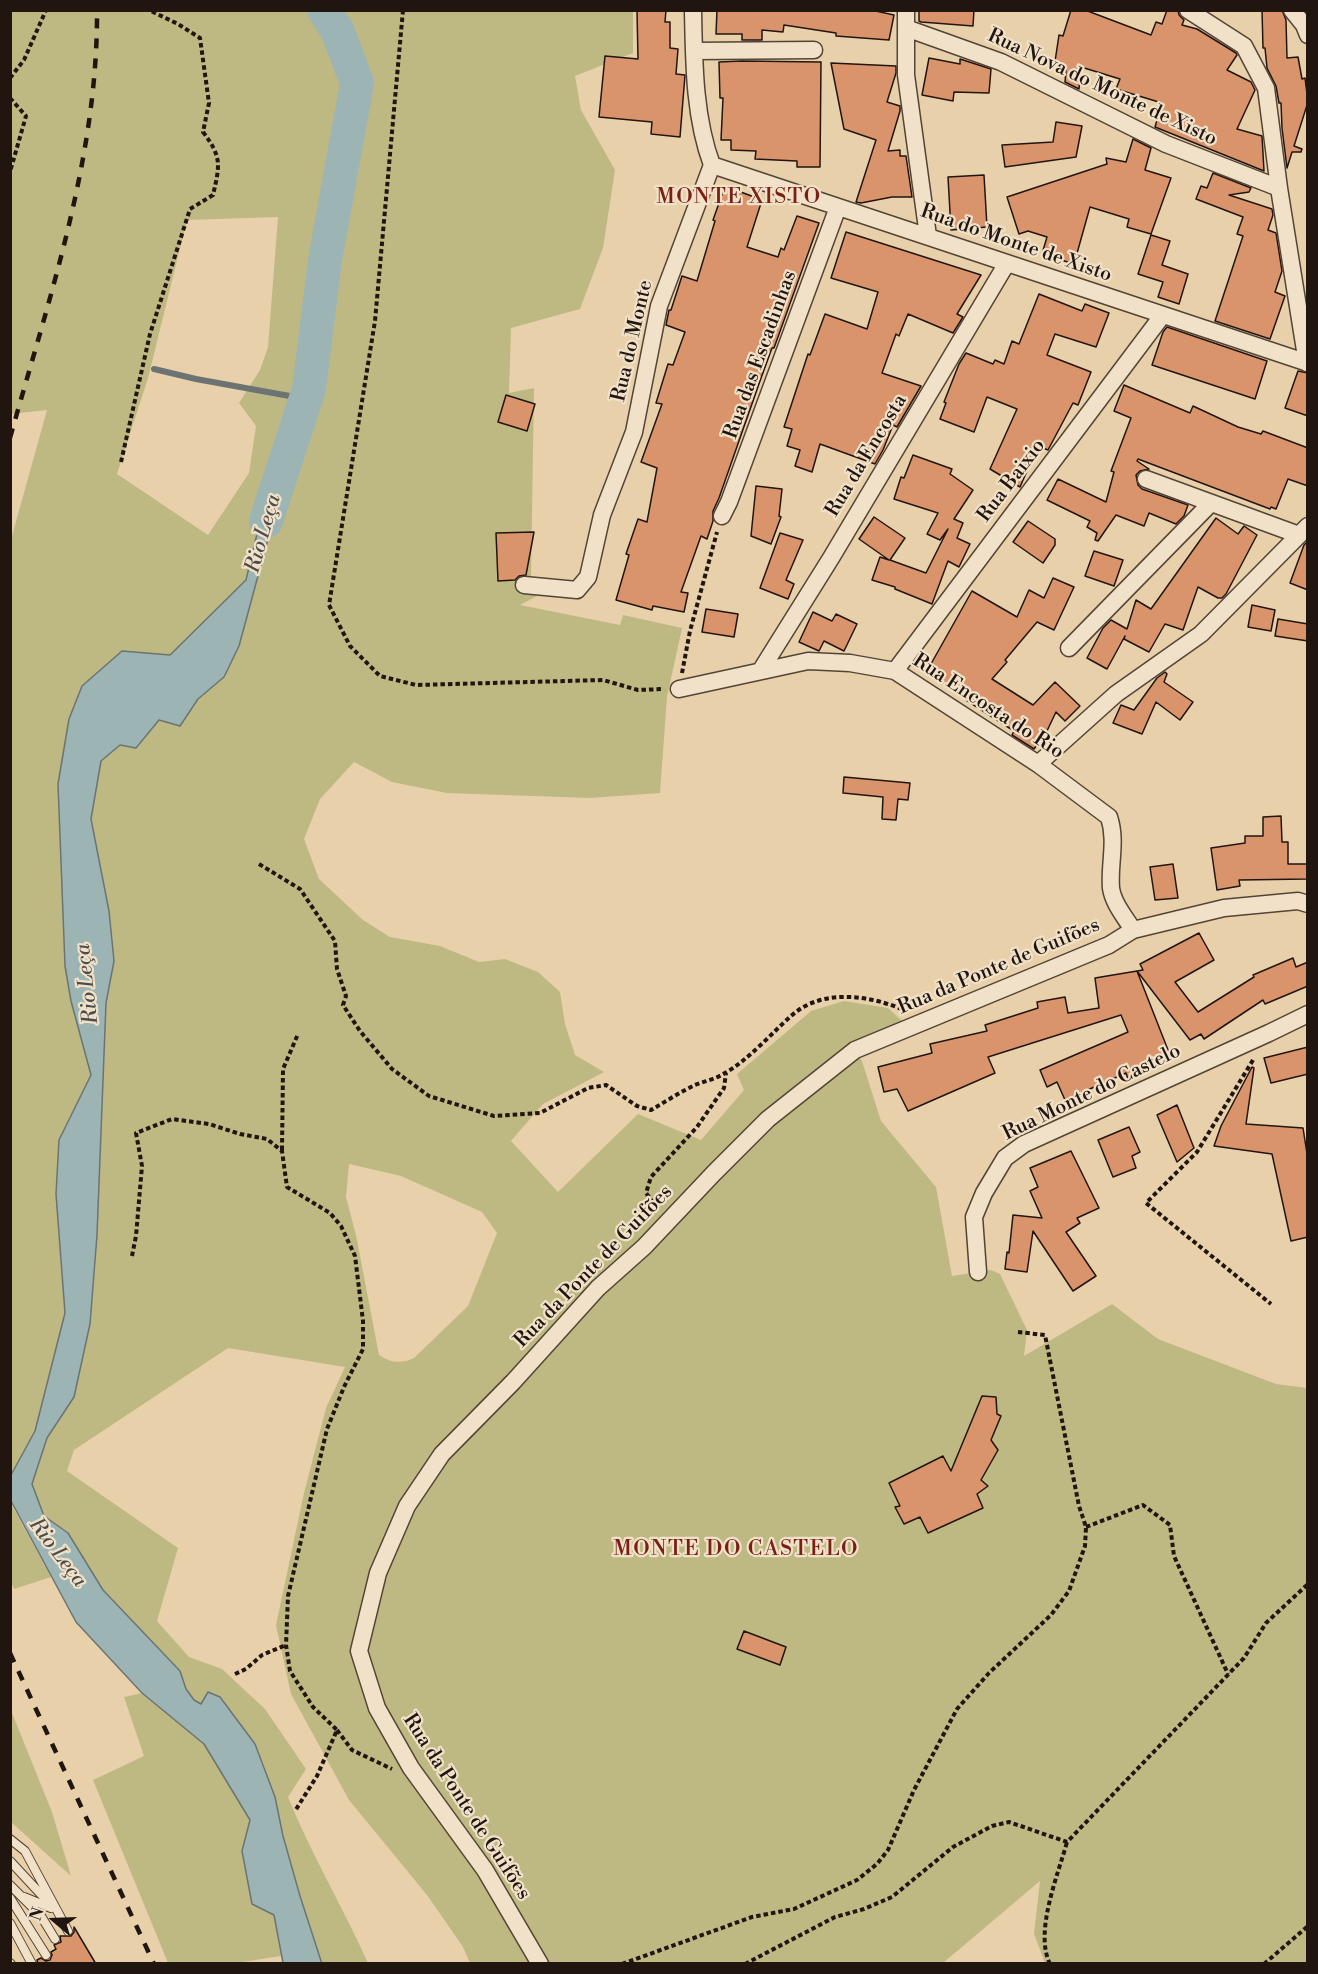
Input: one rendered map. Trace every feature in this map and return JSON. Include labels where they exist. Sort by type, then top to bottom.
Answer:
[{"type":"street","points":[[693,10],[700,124],[704,146],[712,165]]},
{"type":"street","points":[[906,10],[906,75],[928,236]]},
{"type":"street","points":[[1188,10],[1244,46],[1266,88],[1279,188],[1307,363]]},
{"type":"street","points":[[1292,10],[1304,25],[1308,35]]},
{"type":"street","name":"Rua Nova do Monte de Xisto","points":[[906,28],[1001,62],[1166,144],[1279,188]]},
{"type":"street","points":[[694,51],[814,50]]},
{"type":"street","name":"Rua do Monte de Xisto","points":[[712,165],[1307,363]]},
{"type":"street","name":"Rua do Monte","points":[[524,585],[577,590],[588,577],[602,515],[634,432],[659,306],[712,165]]},
{"type":"street","name":"Rua das Escadinhas","points":[[722,516],[838,207]]},
{"type":"street","name":"Rua da Encosta","points":[[761,670],[831,558],[1007,263]]},
{"type":"street","name":"Rua Baixio","points":[[895,671],[1162,316]]},
{"type":"street","points":[[1038,764],[1116,694],[1201,634],[1303,531],[1211,503],[1146,479]]},
{"type":"street","points":[[1068,648],[1211,503]]},
{"type":"street","name":"Rua Encosta do Rio","points":[[679,688],[808,661],[850,663],[895,671],[1038,764],[1109,817],[1113,829],[1111,889],[1120,910],[1133,930]]},
{"type":"street","name":"Rua da Ponte de Guifões","points":[[540,1964],[485,1870],[411,1768],[377,1708],[359,1651],[378,1573],[407,1506],[442,1454],[513,1382],[598,1288],[644,1247],[768,1119],[855,1050],[1108,945],[1133,930],[1224,908],[1298,901],[1308,904]]},
{"type":"street","name":"Rua Monte do Castelo","points":[[978,1272],[974,1217],[984,1193],[1005,1158],[1024,1144],[1308,1014]]},
{"type":"lane","points":[[10,1839],[25,1851],[68,1931]]},
{"type":"lane","points":[[10,1860],[57,1910]]},
{"type":"lane","points":[[10,1885],[41,1916],[55,1939]]},
{"type":"lane","points":[[10,1891],[57,1910]]},
{"type":"lane","points":[[10,1898],[46,1955]]},
{"type":"lane","points":[[10,1923],[32,1964]]},
{"type":"path","points":[[10,78],[24,60],[46,10]]},
{"type":"path","points":[[121,462],[150,334],[190,208],[213,195],[218,174],[217,150],[203,132],[209,104],[200,38],[149,10]]},
{"type":"path","points":[[403,10],[375,321],[329,605],[350,646],[380,676],[416,685],[603,680],[638,690],[679,688],[690,631],[722,516]]},
{"type":"path","points":[[10,98],[26,116],[10,172]]},
{"type":"path","points":[[259,864],[300,890],[335,941],[337,969],[346,996],[343,1005],[360,1031],[392,1069],[429,1096],[494,1116],[540,1113],[588,1088],[606,1085],[637,1106],[651,1110],[694,1086],[726,1073],[769,1038],[793,1014],[813,1002],[849,997],[885,1002],[905,1011],[910,1028]]},
{"type":"path","points":[[1269,1033],[1197,1152],[1146,1203],[1271,1304]]},
{"type":"path","points":[[298,1034],[283,1069],[282,1151],[287,1187],[330,1213],[341,1226],[355,1256],[363,1321],[363,1349],[327,1429],[288,1596],[286,1645],[290,1671],[313,1707],[337,1730],[352,1749],[400,1773],[411,1768]]},
{"type":"path","points":[[676,1215],[656,1208],[651,1201],[646,1193],[651,1177],[698,1127],[724,1088],[726,1073]]},
{"type":"path","points":[[132,1256],[142,1166],[136,1133],[172,1119],[181,1120],[209,1124],[240,1134],[267,1139],[282,1151]]},
{"type":"path","points":[[622,1964],[752,1917],[794,1909],[857,1880],[877,1864],[888,1850],[914,1790],[957,1709],[989,1673],[1052,1615],[1070,1591],[1085,1546],[1086,1527],[1079,1506],[1045,1335],[1018,1332]]},
{"type":"path","points":[[1086,1527],[1143,1505],[1170,1525],[1174,1556],[1228,1674]]},
{"type":"path","points":[[1050,1964],[1046,1956],[1045,1925],[1067,1842],[1244,1658],[1266,1623],[1308,1584]]},
{"type":"path","points":[[235,1674],[246,1669],[262,1655],[286,1645]]},
{"type":"path","points":[[295,1811],[317,1776],[337,1730]]},
{"type":"path","points":[[745,1964],[835,1917],[864,1909],[892,1897],[953,1846],[992,1826],[1009,1822],[1067,1842]]},
{"type":"path","points":[[1264,1964],[1308,1926]]},
{"type":"shaded area","points":[[10,11],[633,11],[633,53],[575,76],[581,110],[615,170],[603,248],[580,309],[511,328],[509,393],[534,388],[531,576],[537,596],[520,605],[620,625],[623,615],[682,628],[667,697],[660,793],[590,798],[447,793],[392,782],[354,762],[320,799],[304,839],[319,879],[363,920],[390,937],[440,946],[479,962],[505,959],[538,972],[560,992],[565,1024],[575,1055],[604,1072],[543,1104],[511,1141],[558,1192],[638,1114],[701,1140],[744,1090],[737,1074],[811,1011],[844,1001],[888,1008],[910,1028],[855,1050],[862,1061],[881,1121],[936,1187],[952,1276],[991,1270],[1000,1274],[1027,1330],[1024,1356],[1112,1304],[1158,1339],[1276,1384],[1307,1388],[1307,1963],[1045,1963],[1034,1934],[1040,1881],[943,1963],[470,1963],[463,1947],[427,1895],[349,1800],[291,1694],[276,1625],[304,1493],[326,1408],[345,1367],[228,1348],[74,1450],[67,1471],[178,1548],[157,1621],[189,1657],[222,1669],[265,1709],[306,1769],[288,1797],[368,1963],[322,1963],[283,1836],[275,1797],[255,1744],[194,1700],[186,1689],[180,1671],[103,1590],[68,1533],[44,1516],[32,1484],[47,1438],[74,1397],[90,1324],[97,1235],[106,1003],[114,961],[109,911],[91,819],[101,761],[120,745],[137,748],[159,720],[180,726],[198,699],[224,677],[239,646],[284,481],[272,471],[246,580],[170,655],[122,651],[63,880],[65,966],[71,1001],[91,1075],[59,1140],[56,1194],[65,1313],[35,1431],[11,1475],[10,543],[47,410],[11,414]],"holes":[[[278,217],[268,347],[260,370],[239,403],[256,426],[249,473],[208,535],[117,474],[148,378],[187,220]],[[349,1164],[401,1176],[482,1212],[497,1233],[468,1306],[414,1358],[409,1360],[396,1362],[379,1355],[356,1235],[346,1197]]]},
{"type":"shaded area","points":[[10,1502],[51,1577],[14,1589],[10,1579]]},
{"type":"shaded area","points":[[142,1693],[205,1744],[250,1821],[242,1851],[252,1904],[274,1915],[281,1956],[236,1963],[168,1963],[93,1780],[144,1756],[124,1697]]},
{"type":"shaded area","points":[[10,1708],[52,1812],[71,1876],[11,1822]]},
{"type":"water","points":[[272,471],[284,480],[239,646],[224,677],[198,699],[180,726],[159,720],[136,748],[120,745],[101,761],[91,819],[109,911],[114,961],[106,1003],[97,1235],[90,1324],[74,1397],[47,1438],[32,1484],[44,1516],[68,1533],[103,1590],[180,1671],[186,1689],[194,1700],[201,1704],[208,1692],[220,1697],[255,1744],[275,1797],[283,1836],[322,1964],[283,1963],[274,1915],[252,1904],[242,1851],[250,1820],[204,1744],[142,1693],[76,1622],[11,1501],[11,1475],[35,1431],[65,1313],[56,1194],[59,1140],[91,1075],[71,1001],[65,966],[58,784],[69,719],[82,686],[122,651],[170,655],[246,580]]},
{"type":"building","points":[[637,10],[666,10],[665,22],[670,22],[670,48],[678,49],[676,74],[685,75],[680,137],[651,134],[652,122],[599,117],[605,56],[638,59]]},
{"type":"building","points":[[717,10],[871,10],[894,15],[889,40],[836,36],[836,33],[784,25],[783,32],[762,30],[762,40],[742,40],[742,34],[716,34]]},
{"type":"building","points":[[919,10],[974,10],[973,26],[921,22],[919,21]]},
{"type":"building","points":[[1071,10],[1085,10],[1151,35],[1156,22],[1162,24],[1167,10],[1178,10],[1184,20],[1182,25],[1197,29],[1236,53],[1237,55],[1227,70],[1251,82],[1255,90],[1237,129],[1262,136],[1264,171],[1155,127],[1162,103],[1116,89],[1120,79],[1081,67],[1079,89],[1065,82],[1066,70],[1054,68],[1059,35],[1063,36]]},
{"type":"building","points":[[1262,10],[1282,10],[1286,20],[1287,58],[1298,57],[1302,79],[1305,78],[1308,102],[1294,146],[1302,149],[1301,152],[1292,152],[1287,168],[1281,103],[1279,103],[1276,86],[1267,68],[1265,48],[1263,48]]},
{"type":"building","points":[[929,58],[960,64],[960,59],[991,69],[989,93],[954,92],[953,101],[922,95]]},
{"type":"building","points":[[719,62],[821,62],[820,167],[797,167],[797,161],[755,159],[756,151],[731,150],[731,140],[721,140],[723,98],[720,98]]},
{"type":"building","points":[[831,63],[896,66],[887,102],[900,106],[900,111],[888,151],[900,150],[900,156],[906,156],[912,197],[856,202],[876,140],[844,129]]},
{"type":"building","points":[[1056,122],[1082,126],[1076,157],[1005,167],[1002,145],[1053,142]]},
{"type":"building","points":[[1133,139],[1151,148],[1145,170],[1171,178],[1151,234],[1127,227],[1129,219],[1090,207],[1074,264],[1042,254],[1047,237],[1028,231],[1019,234],[1007,197],[1107,164],[1106,158],[1126,162]]},
{"type":"building","points":[[1213,173],[1251,188],[1249,192],[1229,195],[1272,209],[1273,215],[1268,230],[1276,233],[1282,271],[1275,292],[1285,296],[1270,339],[1215,321],[1243,236],[1237,234],[1243,217],[1196,199],[1201,186],[1207,188]]},
{"type":"building","points":[[984,175],[987,227],[951,230],[948,177]]},
{"type":"building","points":[[725,186],[762,200],[747,247],[778,257],[781,248],[784,250],[797,216],[819,223],[713,511],[713,521],[707,539],[701,536],[681,592],[688,593],[684,612],[653,606],[652,610],[616,600],[629,555],[626,554],[638,519],[647,522],[657,468],[641,462],[662,404],[656,403],[668,364],[673,365],[685,332],[666,325],[669,310],[671,310],[682,276],[697,281],[715,221],[713,220]]},
{"type":"building","points":[[846,232],[981,275],[957,314],[963,317],[953,333],[908,314],[899,336],[896,334],[882,373],[921,386],[897,427],[893,425],[875,464],[820,444],[812,472],[795,466],[800,450],[787,446],[792,429],[784,427],[808,354],[810,355],[825,314],[867,329],[878,292],[831,278]]},
{"type":"building","points":[[1151,235],[1170,241],[1162,265],[1188,274],[1179,304],[1158,297],[1163,282],[1138,274]]},
{"type":"building","points":[[1039,294],[1082,311],[1085,304],[1109,313],[1096,347],[1055,334],[1047,355],[1091,372],[1078,405],[1073,403],[1048,450],[1038,446],[1020,487],[990,469],[1017,409],[987,397],[974,432],[940,419],[946,403],[944,402],[959,364],[966,353],[993,364],[995,360],[1004,364],[1012,341],[1019,344]]},
{"type":"building","points":[[1167,327],[1267,361],[1255,399],[1152,365],[1163,332]]},
{"type":"building","points":[[1298,371],[1308,373],[1308,416],[1285,408]]},
{"type":"building","points":[[1124,385],[1190,413],[1193,406],[1238,427],[1261,434],[1263,431],[1308,448],[1308,486],[1288,479],[1276,509],[1271,507],[1270,509],[1138,459],[1137,461],[1149,469],[1140,471],[1136,475],[1138,485],[1142,489],[1188,505],[1184,516],[1176,524],[1149,513],[1144,526],[1116,515],[1098,541],[1095,540],[1097,533],[1087,527],[1090,521],[1047,500],[1058,479],[1106,502],[1114,472],[1111,471],[1131,418],[1114,411]]},
{"type":"building","points":[[506,395],[535,404],[527,431],[498,422]]},
{"type":"building","points":[[913,455],[952,469],[950,474],[973,490],[954,519],[963,523],[957,538],[970,544],[959,567],[948,561],[932,604],[895,589],[895,587],[872,580],[880,557],[889,560],[859,539],[874,517],[905,538],[890,560],[926,573],[948,529],[940,540],[927,534],[938,513],[894,499],[901,477],[904,478]]},
{"type":"building","points":[[756,486],[782,489],[779,516],[781,517],[771,544],[751,536]]},
{"type":"building","points":[[1216,518],[1238,534],[1244,526],[1257,535],[1226,594],[1218,598],[1198,587],[1183,630],[1165,624],[1149,652],[1124,639],[1125,636],[1107,669],[1087,658],[1103,628],[1111,620],[1127,629],[1136,600],[1151,609]]},
{"type":"building","points":[[1028,521],[1055,539],[1055,545],[1043,563],[1013,542]]},
{"type":"building","points":[[534,532],[526,575],[519,576],[515,580],[498,581],[496,533]]},
{"type":"building","points":[[780,533],[803,540],[786,580],[794,584],[788,599],[760,588]]},
{"type":"building","points":[[1308,541],[1308,590],[1290,583],[1304,545]]},
{"type":"building","points":[[1094,551],[1123,560],[1114,586],[1085,576]]},
{"type":"building","points":[[1053,578],[1074,587],[1054,630],[1037,622],[992,679],[1033,705],[1055,682],[1080,706],[1065,721],[1056,712],[1046,733],[1034,749],[1012,735],[1014,731],[927,671],[972,591],[1017,617],[1029,590],[1044,598]]},
{"type":"building","points":[[1252,605],[1275,610],[1271,631],[1248,627]]},
{"type":"building","points":[[706,609],[738,614],[734,637],[702,632]]},
{"type":"building","points":[[813,612],[832,621],[836,614],[857,624],[844,651],[824,641],[819,651],[799,642]]},
{"type":"building","points":[[1278,619],[1308,624],[1308,641],[1275,636]]},
{"type":"building","points":[[1165,672],[1167,674],[1164,682],[1193,702],[1180,720],[1156,702],[1142,734],[1113,723],[1121,705],[1134,710],[1157,678]]},
{"type":"building","points":[[844,777],[910,783],[908,800],[898,799],[896,820],[882,819],[883,797],[843,793]]},
{"type":"building","points":[[1281,816],[1282,842],[1288,842],[1288,864],[1307,864],[1307,879],[1239,880],[1240,886],[1217,890],[1211,848],[1245,843],[1245,836],[1263,836],[1263,817]]},
{"type":"building","points":[[1173,864],[1178,898],[1155,900],[1150,867]]},
{"type":"building","points":[[1199,933],[1214,960],[1175,982],[1198,1012],[1254,977],[1253,975],[1293,958],[1296,967],[1308,962],[1308,986],[1265,1004],[1263,1000],[1204,1039],[1201,1034],[1190,1040],[1137,971],[1143,970],[1140,964]]},
{"type":"building","points":[[1137,971],[1170,1055],[1146,1064],[1149,1071],[1128,1079],[1126,1073],[1065,1100],[1057,1082],[1047,1087],[1040,1070],[1128,1032],[1121,1015],[988,1057],[995,1073],[908,1111],[897,1089],[884,1092],[878,1067],[932,1053],[930,1044],[987,1031],[985,1025],[1038,1008],[1037,1002],[1065,997],[1068,1013],[1099,1008],[1095,978]]},
{"type":"building","points":[[1308,1047],[1308,1074],[1271,1083],[1264,1058]]},
{"type":"building","points":[[1252,1067],[1254,1068],[1246,1124],[1303,1128],[1308,1160],[1308,1237],[1291,1241],[1272,1154],[1214,1146],[1221,1126]]},
{"type":"building","points":[[1177,1105],[1194,1148],[1177,1162],[1157,1115]]},
{"type":"building","points":[[1129,1127],[1140,1152],[1132,1156],[1136,1168],[1113,1177],[1098,1140]]},
{"type":"building","points":[[1071,1151],[1099,1208],[1077,1218],[1080,1223],[1066,1232],[1096,1276],[1073,1291],[1033,1231],[1027,1272],[1005,1269],[1013,1215],[1042,1218],[1030,1191],[1038,1187],[1030,1168]]},
{"type":"building","points":[[982,1396],[996,1397],[997,1414],[1001,1416],[991,1440],[998,1450],[981,1480],[988,1486],[977,1494],[983,1508],[928,1533],[920,1517],[904,1524],[895,1507],[900,1506],[889,1483],[943,1456],[951,1471]]},
{"type":"building","points":[[744,1631],[786,1647],[780,1665],[737,1649]]},
{"type":"building","points":[[74,1927],[96,1964],[38,1964],[37,1960],[41,1958],[46,1961],[50,1960],[51,1952],[56,1949],[54,1945],[61,1942],[60,1936],[71,1936]]},
{"type":"waterway","name":"Rio Leça","points":[[266,521],[309,389],[325,260],[357,83],[338,32],[324,10]]},
{"type":"waterway","points":[[154,369],[306,399]]},
{"type":"railway","points":[[10,438],[55,280],[80,173],[95,65],[97,10]]},
{"type":"railway","points":[[10,1653],[154,1964]]},
{"type":"district","name":"MONTE XISTO","points":[[739,198]]},
{"type":"district","name":"MONTE DO CASTELO","points":[[736,1550]]}]
